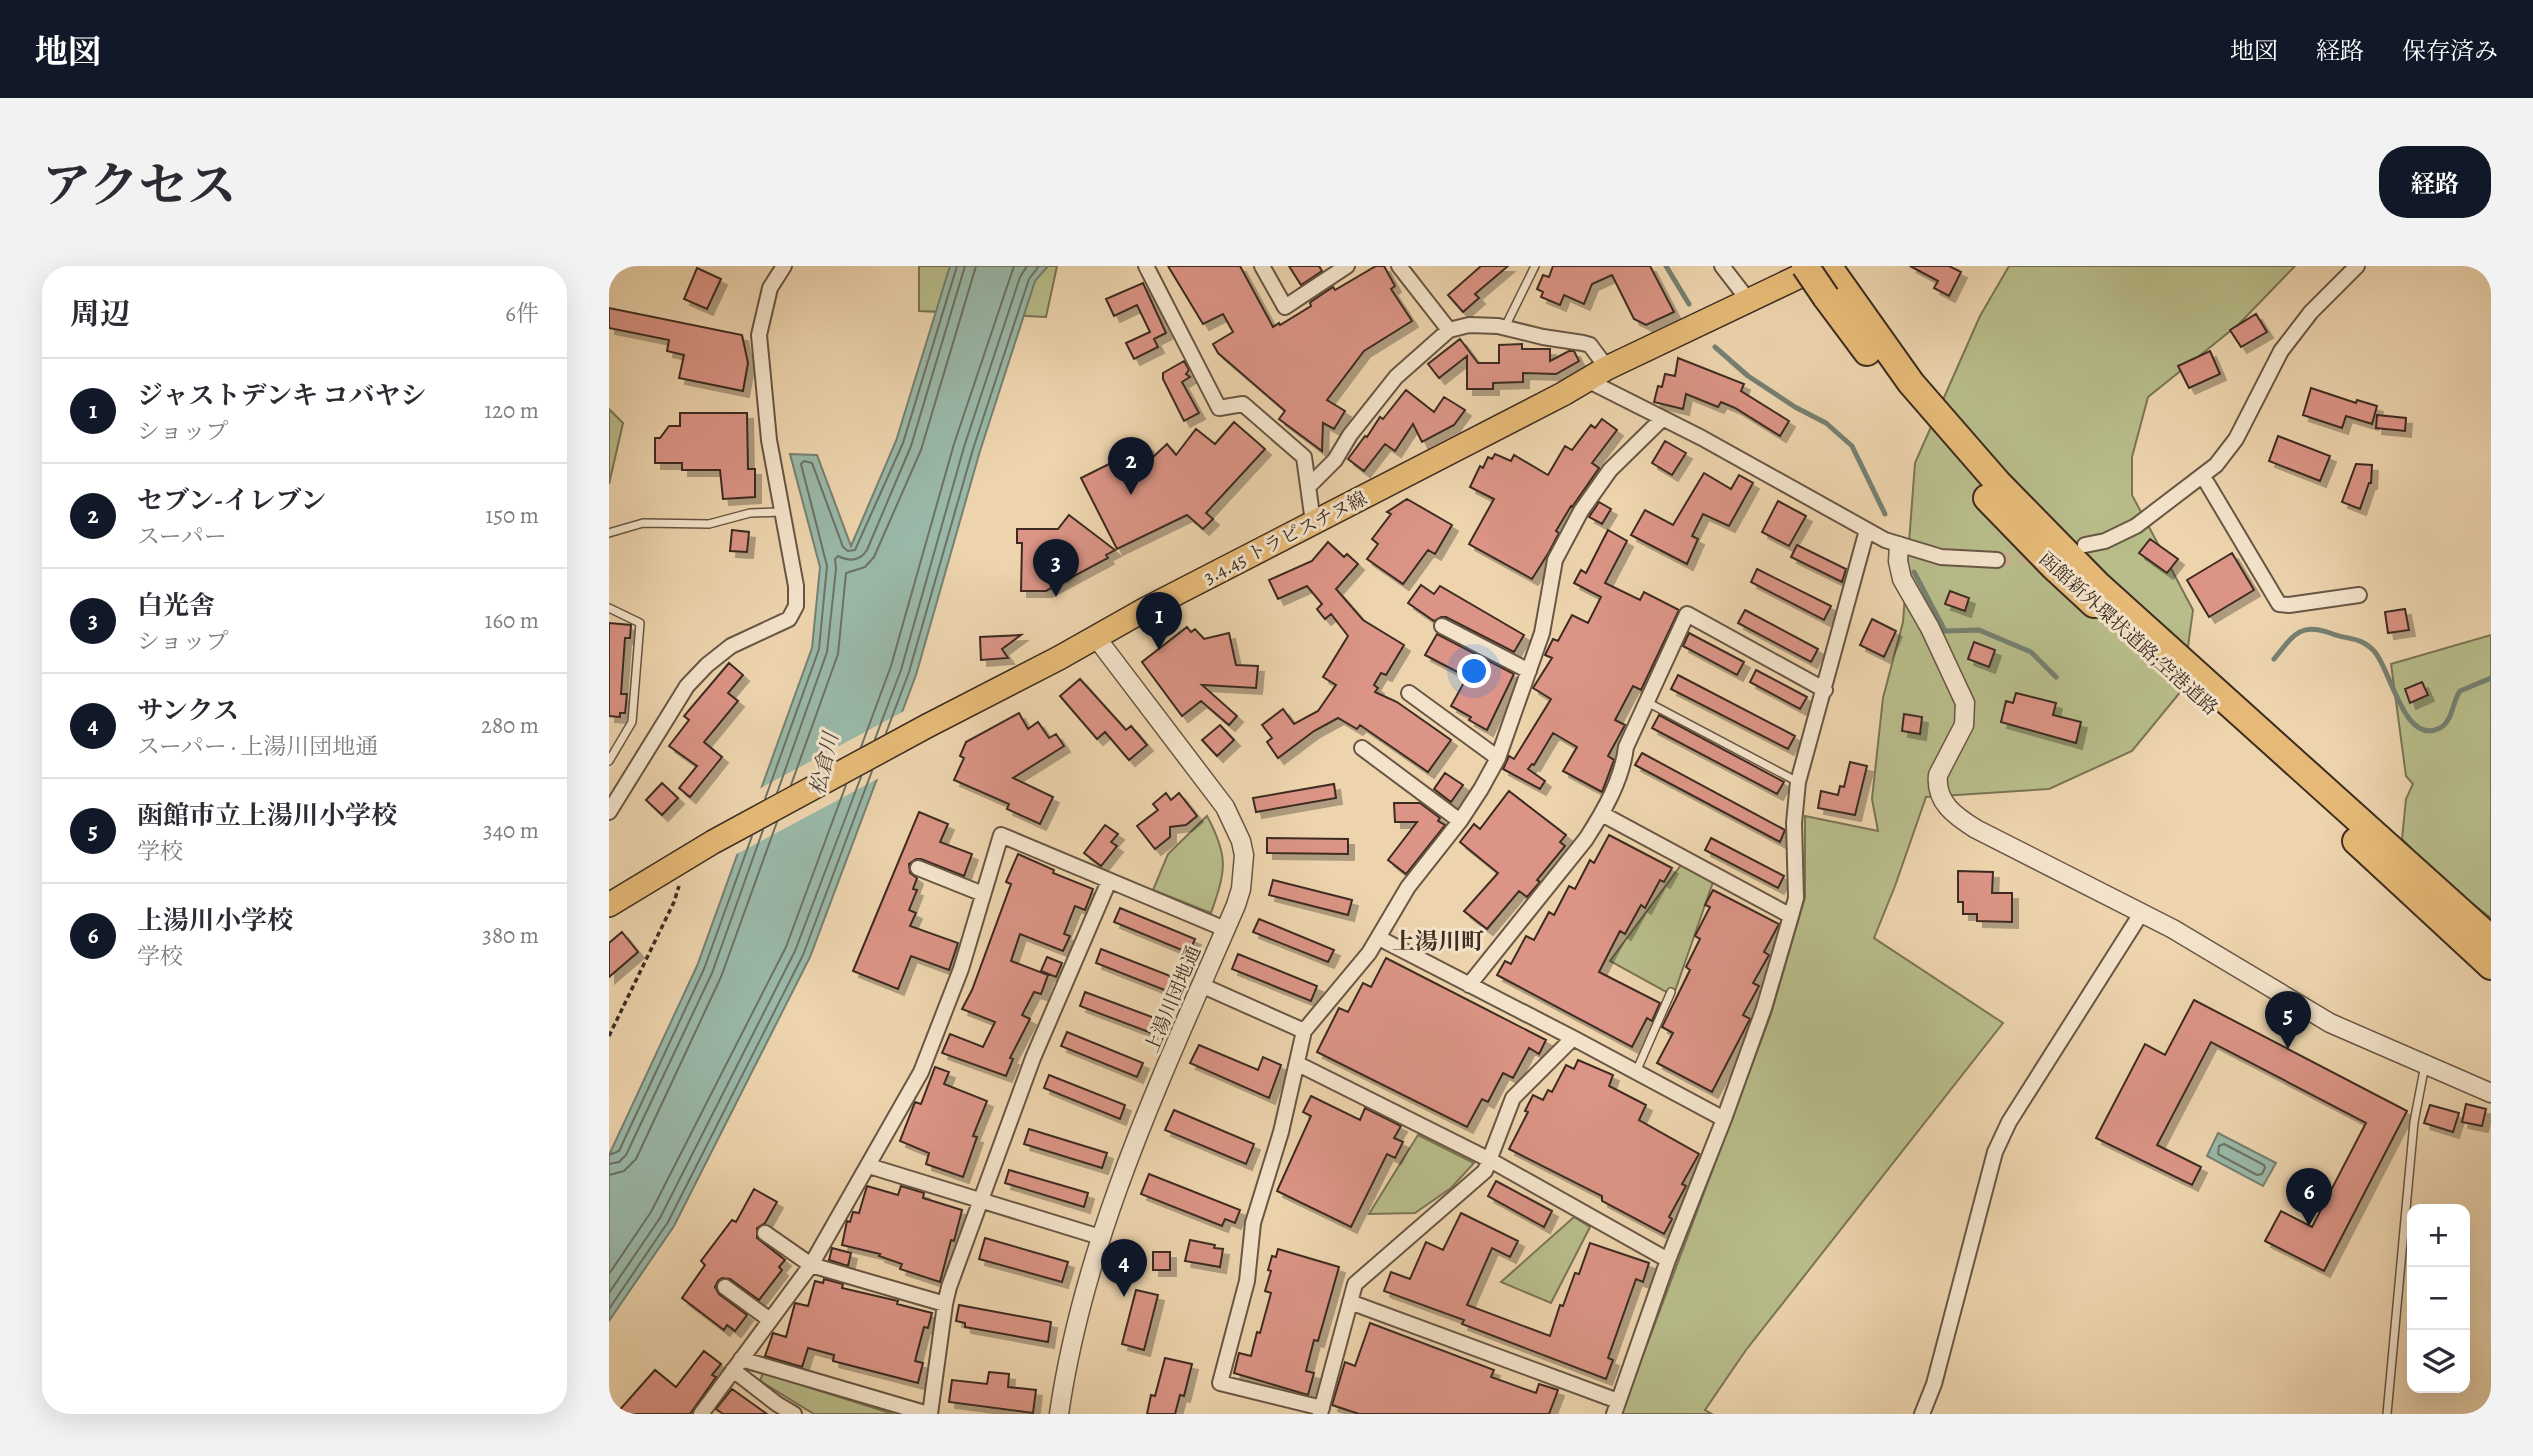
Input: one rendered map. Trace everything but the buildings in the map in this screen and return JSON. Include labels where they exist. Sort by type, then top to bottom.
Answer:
[{"type":"highway","name":"函館新外環状道路;空港道路","points":[[1804,266],[1834,293],[1989,473],[2099,586],[2491,939]]},
{"type":"highway","name":"函館新外環状道路;空港道路","points":[[1828,266],[1834,293],[1893,387],[1983,493],[2054,567],[2214,709],[2491,965]]},
{"type":"main road","name":"3.4.45 トラピスチヌ線","points":[[609,905],[713,842],[1095,636],[1597,374],[1821,266]]},
{"type":"street","points":[[609,812],[687,686],[731,646],[789,619],[796,606],[796,586],[769,440],[759,335],[770,288],[784,266]]},
{"type":"street","points":[[1146,266],[1219,408],[1243,404],[1304,457],[1313,522]]},
{"type":"street","points":[[1262,266],[1285,307],[1347,266]]},
{"type":"street","points":[[1399,266],[1449,330]]},
{"type":"street","points":[[1722,266],[1749,302]]},
{"type":"street","points":[[2085,545],[2105,541],[2136,526],[2216,465],[2237,439],[2281,351],[2318,304],[2357,266]]},
{"type":"street","points":[[1308,487],[1335,460],[1350,435],[1396,377],[1449,330],[1469,325],[1505,327],[1590,345],[1597,374],[1662,419],[1899,546],[1941,557],[1997,560]]},
{"type":"street","points":[[1573,1038],[1513,1098],[1485,1171],[1355,1284],[1322,1412],[1220,1384],[1247,1281],[1253,1223],[1281,1132],[1304,1031],[1369,953],[1408,887],[1459,821],[1498,758],[1542,632],[1555,560],[1581,511],[1610,470],[1662,419]]},
{"type":"street","points":[[2207,484],[2279,604],[2360,596]]},
{"type":"street","points":[[1350,1302],[1616,1408],[1668,1261],[1764,1008],[1791,916],[1796,898],[1794,823],[1798,782],[1867,530]]},
{"type":"street","points":[[1899,546],[1898,561],[1902,579],[1930,628],[1965,703],[1963,724],[1938,775],[1937,784],[1950,810],[1976,829],[2142,912],[2330,1023],[2491,1093]]},
{"type":"street","points":[[1469,985],[1586,839],[1602,814],[1624,762],[1626,747],[1687,614],[1825,690]]},
{"type":"street","points":[[1442,626],[1529,671]]},
{"type":"street","name":"上湯川団地通","points":[[1059,1414],[1075,1324],[1100,1237],[1149,1104],[1241,889],[1244,870],[1244,855],[1225,807],[1095,636]]},
{"type":"street","points":[[1409,693],[1498,758]]},
{"type":"street","points":[[1363,748],[1459,821]]},
{"type":"street","points":[[1602,814],[1791,916]]},
{"type":"street","points":[[701,1414],[811,1265],[921,1072],[961,969],[1001,835],[1225,929]]},
{"type":"street","points":[[918,867],[983,894]]},
{"type":"street","points":[[737,1364],[929,1414],[945,1304],[980,1200],[1037,1048],[1109,881]]},
{"type":"street","points":[[1922,1414],[1934,1384],[1995,1152],[2009,1122],[2142,912]]},
{"type":"street","points":[[1378,937],[1724,1119]]},
{"type":"street","points":[[1201,985],[1304,1031]]},
{"type":"street","points":[[1298,1064],[1490,1160],[1668,1261]]},
{"type":"street","points":[[869,1166],[1100,1237]]},
{"type":"street","points":[[765,1233],[811,1265],[945,1304]]},
{"type":"street","points":[[725,1287],[770,1320]]},
{"type":"street","points":[[737,1364],[778,1404],[794,1414]]},
{"type":"lane","points":[[1505,327],[1535,266]]},
{"type":"lane","points":[[609,533],[643,523],[709,524],[750,513],[782,512]]},
{"type":"lane","points":[[609,608],[639,623],[632,722],[609,761]]},
{"type":"lane","points":[[1647,702],[1798,782]]},
{"type":"lane","points":[[1636,1072],[1671,992]]},
{"type":"lane","points":[[2387,1414],[2414,1122],[2425,1064]]},
{"type":"path","points":[[609,1036],[674,902],[681,881]]},
{"type":"green space","points":[[919,266],[1057,266],[1046,317],[919,311]]},
{"type":"green space","points":[[2009,266],[2295,266],[2239,324],[2148,397],[2132,457],[2132,495],[2193,610],[2182,690],[2132,751],[2049,789],[1926,797],[1874,938],[2003,1023],[1746,1350],[1705,1410],[1712,1414],[1621,1414],[1771,1014],[1805,897],[1805,816],[1878,831],[1872,799],[1883,698],[1903,622],[1915,463],[1980,316]]},
{"type":"green space","points":[[609,409],[623,423],[609,484]]},
{"type":"green space","points":[[2491,635],[2491,918],[2441,880],[2402,839],[2406,799],[2413,784],[2406,776],[2391,664]]},
{"type":"green space","points":[[1207,816],[1219,842],[1223,864],[1211,913],[1153,890],[1168,854]]},
{"type":"green space","points":[[1681,865],[1713,882],[1675,991],[1668,993],[1610,961]]},
{"type":"green space","points":[[1418,1135],[1474,1163],[1451,1188],[1415,1213],[1369,1214]]},
{"type":"green space","points":[[1574,1217],[1590,1227],[1551,1303],[1501,1282]]},
{"type":"green space","points":[[763,1373],[893,1414],[814,1414],[760,1381]]},
{"type":"water","name":"松倉川","points":[[950,266],[1048,266],[1035,281],[980,451],[916,675],[810,957],[674,1226],[609,1321],[609,1155],[697,966],[812,648],[820,567],[790,454],[817,455],[851,546],[896,441]]},
{"type":"water","points":[[2218,1133],[2276,1163],[2263,1186],[2207,1156]]},
{"type":"pier","points":[[906,710],[881,777],[733,856],[757,790]]},
{"type":"waterway","points":[[1666,266],[1689,304]]},
{"type":"waterway","points":[[1715,347],[1748,376],[1795,407],[1826,423],[1852,446],[1885,514]]},
{"type":"waterway","points":[[1914,572],[1945,631],[1979,630],[2031,652],[2056,677]]},
{"type":"waterway","points":[[2274,659],[2297,633],[2304,630],[2319,630],[2364,643],[2380,660],[2408,717],[2417,727],[2428,731],[2444,725],[2460,691],[2491,678]]},
{"type":"tunnel","points":[[1997,560],[2043,555]]},
{"type":"place","name":"セブン-イレブン","points":[[1131,495]]},
{"type":"place","name":"白光舎","points":[[1056,597]]},
{"type":"place","name":"ジャストデンキ コバヤシ","points":[[1159,650]]},
{"type":"place","name":"函館市立上湯川小学校","points":[[2288,1049]]},
{"type":"place","name":"上湯川小学校","points":[[2309,1226]]},
{"type":"place","name":"サンクス","points":[[1124,1297]]},
{"type":"district","name":"上湯川町","points":[[1438,941]]}]
